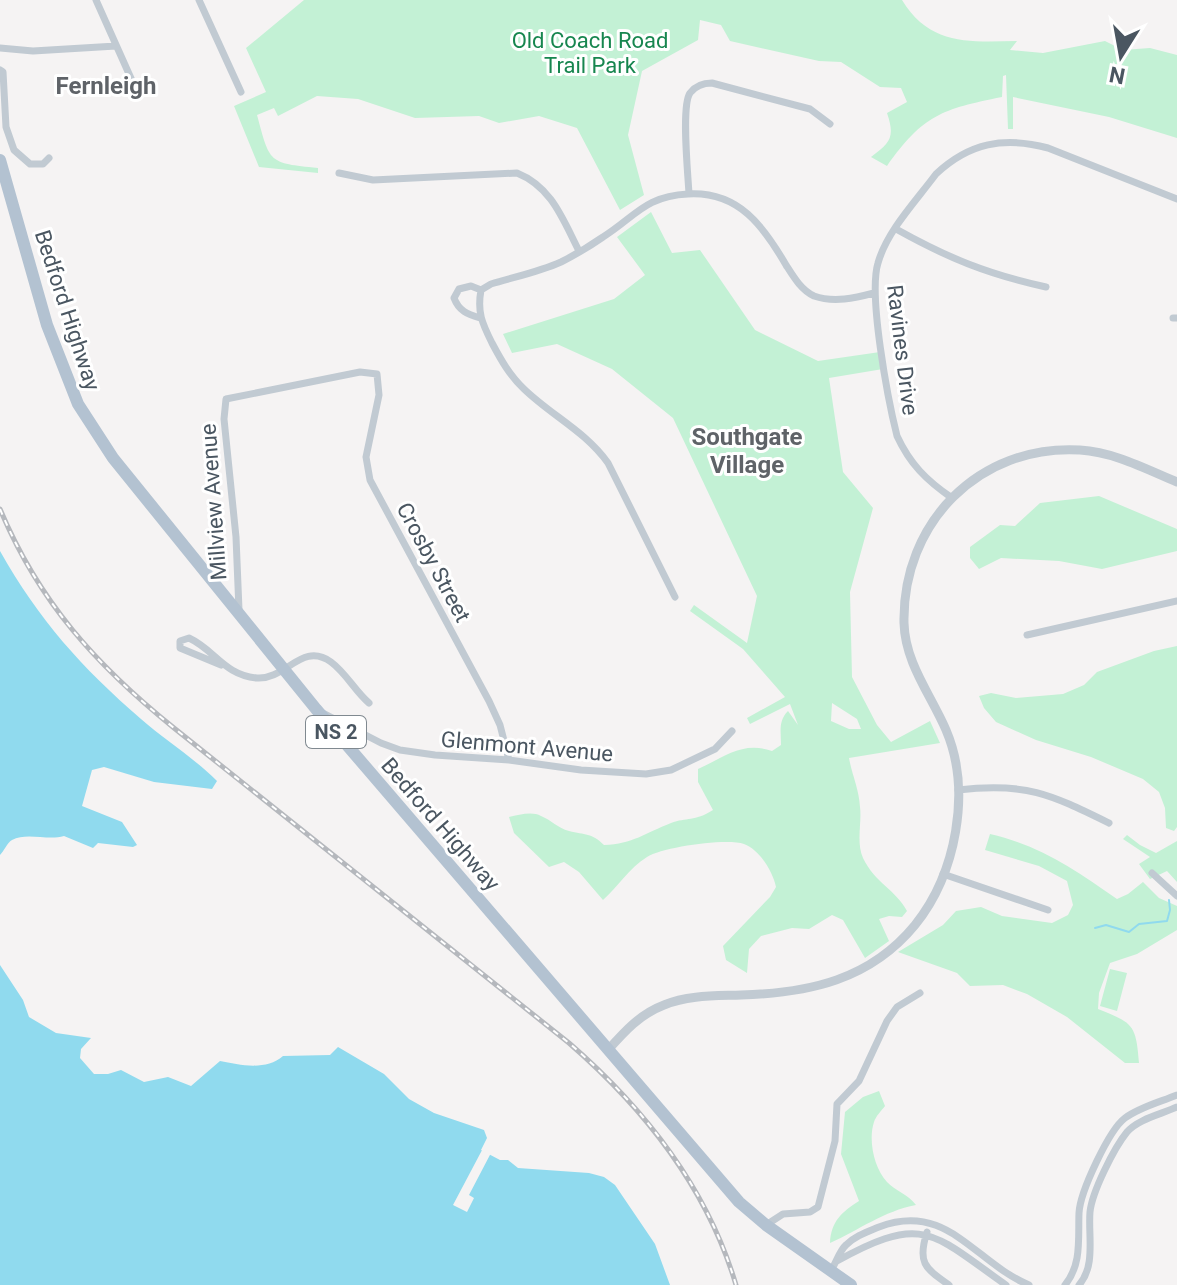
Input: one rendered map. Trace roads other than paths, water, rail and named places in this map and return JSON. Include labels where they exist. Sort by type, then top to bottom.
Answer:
[{"type":"main road","name":"Bedford Highway","points":[[0,160],[47,325],[78,404],[113,458],[316,709],[739,1202],[766,1225],[834,1266],[851,1285]]},
{"type":"street","points":[[96,0],[138,94]]},
{"type":"street","points":[[199,0],[241,92]]},
{"type":"street","points":[[0,48],[33,51],[116,46]]},
{"type":"street","points":[[0,70],[3,72],[6,127],[14,150],[30,164],[43,164],[49,158]]},
{"type":"street","points":[[689,194],[686,108],[690,93],[697,86],[712,83],[810,109],[830,124]]},
{"type":"street","name":"Ravines Drive","points":[[952,498],[923,477],[897,436],[874,293],[877,263],[896,229],[936,174],[946,164],[975,149],[1011,141],[1048,148],[1177,199]]},
{"type":"street","points":[[339,173],[373,180],[517,173],[531,179],[552,198],[579,251]]},
{"type":"street","points":[[675,597],[603,456],[580,432],[524,390],[500,358],[480,318],[478,305],[481,290],[559,262],[603,237],[654,201],[689,194],[719,198],[751,216],[769,235],[797,281],[813,295],[850,299],[874,293]]},
{"type":"street","points":[[896,229],[947,258],[977,270],[1046,287]]},
{"type":"street","points":[[480,318],[465,313],[454,298],[459,289],[471,286],[481,290]]},
{"type":"street","name":"Millview Avenue","points":[[239,613],[236,537],[224,419],[226,399],[360,372],[377,374]]},
{"type":"street","name":"Crosby Street","points":[[377,374],[379,395],[366,457],[370,480],[489,701],[500,725],[509,760]]},
{"type":"street","points":[[608,1050],[628,1027],[661,1005],[682,999],[814,988],[852,973],[897,945],[924,912],[943,874],[957,818],[958,790],[954,752],[913,664],[904,622],[910,574],[921,542],[952,498],[979,475],[999,464],[1044,450],[1082,450],[1123,459],[1177,482]]},
{"type":"street","points":[[1027,635],[1177,601]]},
{"type":"street","points":[[221,665],[197,642],[189,638],[180,641],[180,648],[237,673],[257,678],[272,677],[303,657],[322,656],[338,668],[369,703]]},
{"type":"street","name":"Glenmont Avenue","points":[[316,709],[400,750],[646,774],[671,770],[715,749],[732,731]]},
{"type":"street","points":[[958,790],[988,786],[1038,791],[1109,823]]},
{"type":"street","points":[[1152,873],[1177,896]]},
{"type":"street","points":[[943,874],[1048,910]]},
{"type":"street","points":[[766,1225],[783,1214],[810,1212],[818,1207],[835,1141],[837,1104],[863,1074],[887,1021],[897,1007],[920,993]]},
{"type":"street","points":[[621,1065],[622,1044],[628,1027]]},
{"type":"street","points":[[1065,1285],[1078,1260],[1080,1207],[1084,1193],[1116,1127],[1132,1113],[1177,1095]]},
{"type":"street","points":[[1079,1285],[1089,1261],[1090,1209],[1114,1153],[1127,1131],[1177,1107]]},
{"type":"street","points":[[834,1266],[843,1247],[864,1233],[891,1222],[915,1219],[948,1230],[1029,1285]]},
{"type":"street","points":[[933,1223],[926,1234],[922,1253],[926,1268],[949,1285]]},
{"type":"street","points":[[834,1266],[859,1249],[901,1233],[926,1234],[940,1238],[1006,1285]]},
{"type":"water","points":[[0,551],[46,621],[80,661],[141,719],[217,781],[212,789],[154,782],[104,767],[92,770],[82,806],[122,822],[137,845],[133,847],[98,843],[93,848],[64,836],[24,837],[10,841],[0,855]]},
{"type":"water","points":[[0,965],[23,1000],[29,1017],[56,1033],[91,1038],[81,1049],[80,1058],[94,1074],[121,1070],[144,1082],[168,1077],[191,1086],[220,1061],[261,1065],[283,1056],[330,1055],[338,1047],[384,1074],[409,1099],[434,1113],[484,1130],[487,1138],[481,1150],[500,1160],[508,1160],[518,1168],[589,1173],[604,1177],[615,1185],[655,1244],[670,1285],[0,1285]]},
{"type":"waterway","points":[[1095,928],[1106,925],[1129,932],[1139,924],[1167,921],[1169,900]]},
{"type":"railway","points":[[0,509],[15,543],[52,603],[72,630],[119,680],[174,728],[569,1043],[623,1095],[648,1123],[690,1183],[724,1249],[736,1285]]},
{"type":"district","name":"Fernleigh","points":[[106,86]]},
{"type":"district","name":"Southgate Village","points":[[747,451]]},
{"type":"park label","name":"Old Coach Road Trail Park","points":[[590,52]]}]
